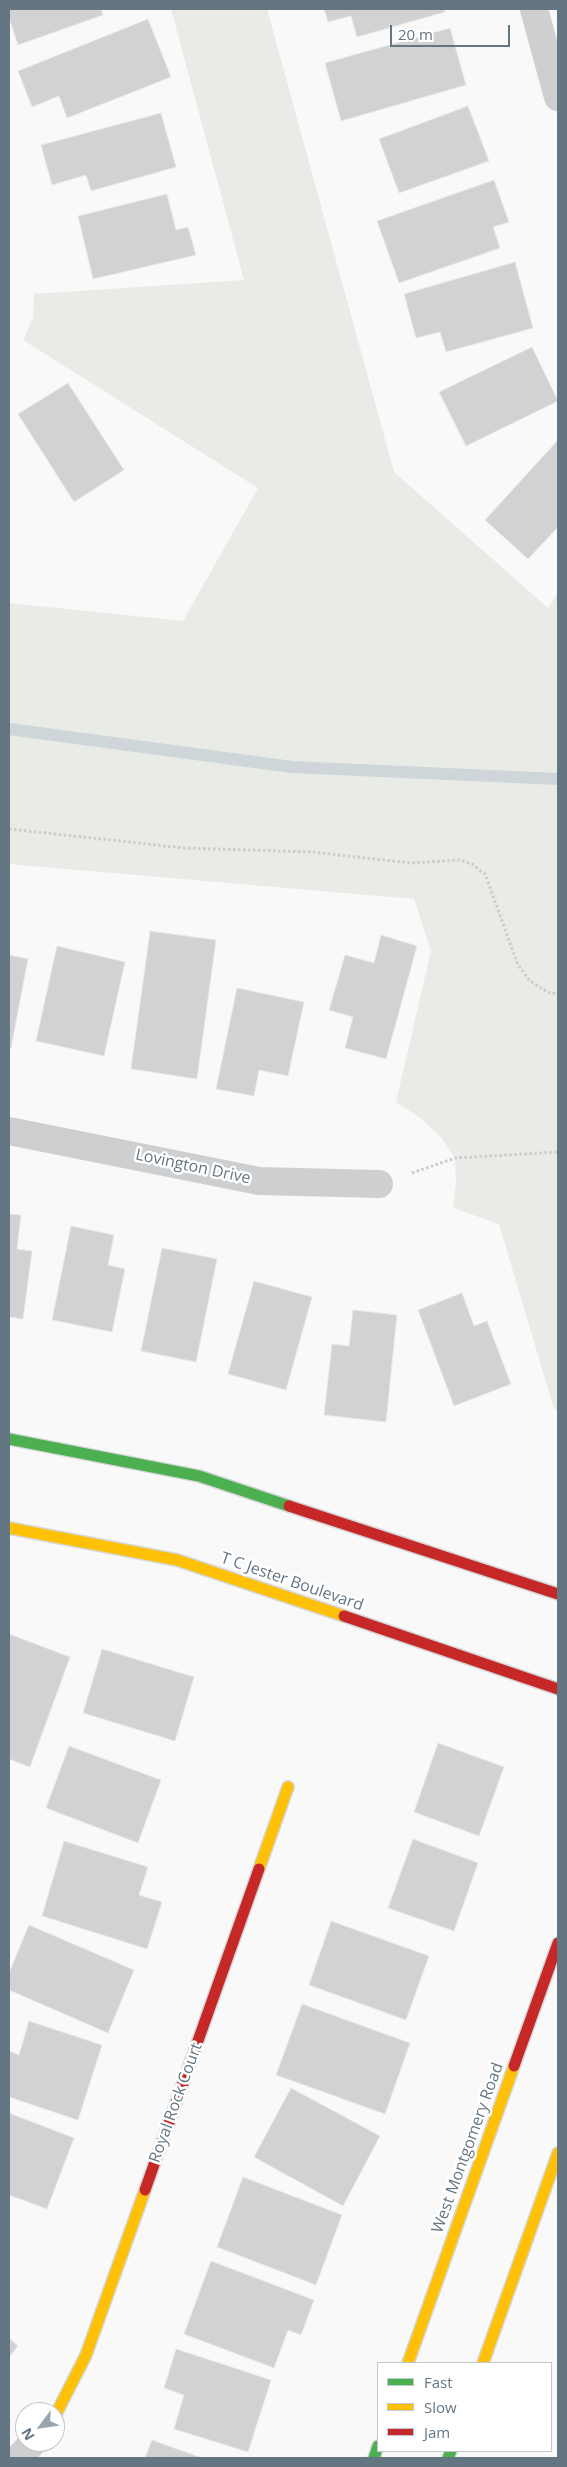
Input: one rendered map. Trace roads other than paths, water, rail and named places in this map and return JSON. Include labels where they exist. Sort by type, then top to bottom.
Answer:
[{"type":"street","points":[[534,9],[558,97]]},
{"type":"street","name":"Lovington Drive","points":[[9,1131],[259,1181],[379,1184]]},
{"type":"street","points":[[9,1440],[199,1476],[558,1594]]},
{"type":"street","name":"T C Jester Boulevard","points":[[9,1528],[177,1560],[558,1689]]},
{"type":"street","name":"Royal Rock Court","points":[[62,2402],[86,2355],[288,1787]]},
{"type":"street","name":"West Montgomery Road","points":[[408,2362],[558,1944]]},
{"type":"street","points":[[483,2362],[558,2153]]},
{"type":"waterway","points":[[9,729],[292,767],[558,779]]}]
